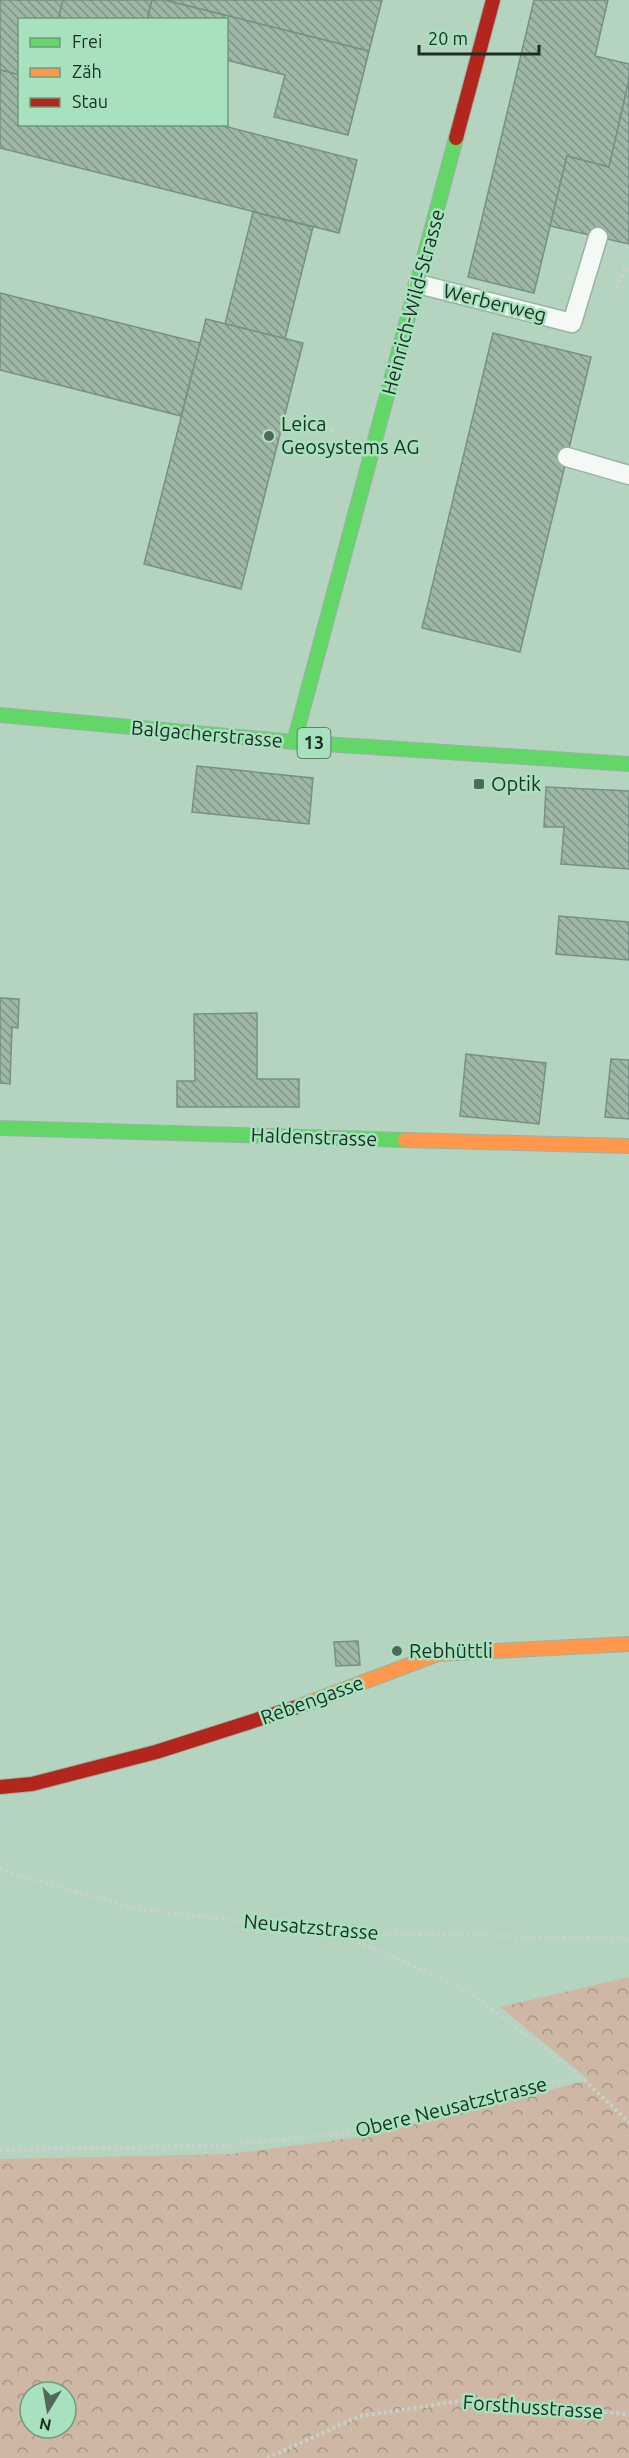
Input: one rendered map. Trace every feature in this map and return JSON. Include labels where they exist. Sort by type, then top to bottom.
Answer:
[{"type":"street","name":"Heinrich-Wild-Strasse","points":[[294,742],[493,0]]},
{"type":"street","name":"Balgacherstrasse","points":[[0,715],[294,742],[629,764]]},
{"type":"street","name":"Haldenstrasse","points":[[0,1128],[629,1146]]},
{"type":"street","name":"Rebengasse","points":[[0,1787],[32,1784],[156,1752],[303,1705],[438,1654],[629,1644]]},
{"type":"lane","name":"Werberweg","points":[[418,284],[573,323],[598,237]]},
{"type":"lane","points":[[567,457],[629,475]]},
{"type":"path","points":[[284,418],[341,432]]},
{"type":"path","name":"Neusatzstrasse","points":[[0,1868],[20,1876],[138,1909],[335,1932],[629,1939]]},
{"type":"path","name":"Obere Neusatzstrasse","points":[[335,1932],[465,1989],[580,2076]]},
{"type":"path","points":[[580,2076],[629,2122]]},
{"type":"path","name":"Obere Neusatzstrasse","points":[[0,2150],[230,2145],[367,2131],[580,2076]]},
{"type":"path","name":"Forsthusstrasse","points":[[267,2458],[360,2416],[460,2401],[629,2414]]},
{"type":"green space","points":[[629,1977],[629,2458],[0,2458],[0,2159],[230,2154],[367,2136],[589,2080],[500,2007]]},
{"type":"building","points":[[0,0],[63,0],[58,18],[18,18],[18,74],[0,70]]},
{"type":"building","points":[[63,0],[152,0],[148,18],[58,18]]},
{"type":"building","points":[[152,0],[165,0],[369,51],[348,135],[274,117],[285,75],[228,61],[228,18],[148,18]]},
{"type":"building","points":[[165,0],[382,0],[369,51]]},
{"type":"building","points":[[534,0],[608,0],[595,56],[629,64],[629,80],[609,167],[567,156],[534,293],[468,277]]},
{"type":"building","points":[[0,70],[18,74],[18,126],[224,126],[357,160],[339,233],[0,148]]},
{"type":"building","points":[[629,80],[629,244],[550,226],[567,156],[609,167]]},
{"type":"building","points":[[253,212],[313,227],[285,339],[225,324]]},
{"type":"building","points":[[0,293],[200,343],[181,416],[0,370]]},
{"type":"building","points":[[206,319],[303,343],[241,589],[144,564]]},
{"type":"building","points":[[493,333],[591,357],[520,652],[422,628]]},
{"type":"building","points":[[197,766],[313,778],[309,824],[192,812]]},
{"type":"building","points":[[546,787],[629,791],[629,869],[561,864],[564,827],[544,827]]},
{"type":"building","points":[[559,916],[629,922],[629,960],[556,954]]},
{"type":"building","points":[[0,998],[19,999],[18,1028],[12,1027],[10,1084],[0,1083]]},
{"type":"building","points":[[257,1013],[257,1079],[299,1079],[299,1107],[177,1107],[177,1081],[195,1081],[194,1014]]},
{"type":"building","points":[[466,1054],[546,1063],[539,1124],[460,1116]]},
{"type":"building","points":[[611,1059],[629,1060],[629,1119],[605,1117]]},
{"type":"building","points":[[358,1641],[360,1665],[336,1666],[334,1642]]},
{"type":"traffic: fast","points":[[294,742],[456,138]]},
{"type":"traffic: fast","points":[[0,715],[294,742],[629,764]]},
{"type":"traffic: fast","points":[[0,1128],[405,1140]]},
{"type":"traffic: slow","points":[[405,1140],[629,1146]]},
{"type":"traffic: slow","points":[[300,1706],[438,1654],[629,1644]]},
{"type":"traffic: jam","points":[[456,138],[493,0]]},
{"type":"traffic: jam","points":[[0,1787],[32,1784],[156,1752],[300,1706]]},
{"type":"place","name":"Leica Geosystems AG","points":[[269,436]]},
{"type":"place","name":"Optik","points":[[479,784]]},
{"type":"place","name":"Rebhüttli","points":[[397,1651]]}]
